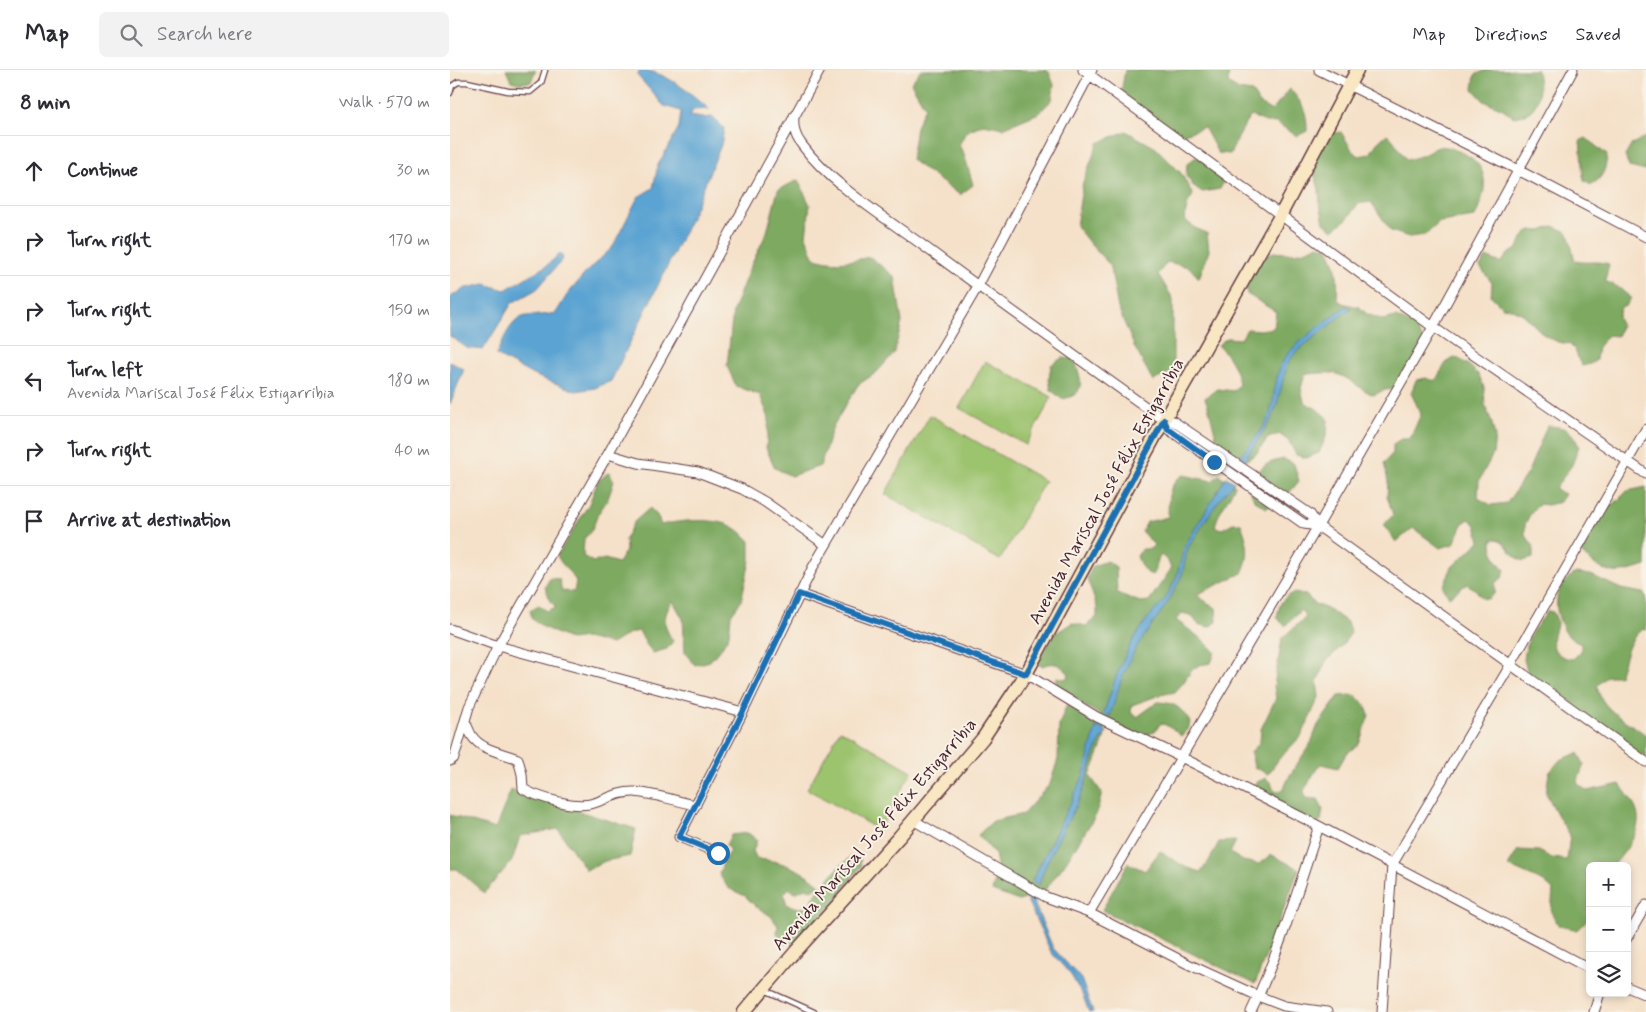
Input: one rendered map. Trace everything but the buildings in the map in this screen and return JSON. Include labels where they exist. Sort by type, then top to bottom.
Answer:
[{"type":"main road","name":"Avenida Mariscal José Félix Estigarribia","points":[[744,1012],[983,738],[1026,674],[1164,420],[1280,216],[1356,70]]},
{"type":"street","points":[[450,761],[454,758],[478,686],[498,646],[608,454],[820,70]]},
{"type":"street","points":[[1320,70],[1646,237]]},
{"type":"street","points":[[1088,913],[1318,526],[1433,327],[1573,70]]},
{"type":"street","points":[[718,853],[679,837],[743,712],[799,594],[978,286],[1088,71],[1280,216],[1433,327],[1646,474]]},
{"type":"street","points":[[794,116],[793,126],[801,144],[843,186],[1164,420],[1168,429],[1216,458],[1243,470],[1310,514],[1318,526],[1646,762]]},
{"type":"street","points":[[1382,1012],[1392,865],[1511,664],[1646,429]]},
{"type":"street","points":[[608,454],[638,462],[698,472],[742,489],[765,502],[826,545]]},
{"type":"street","points":[[1216,458],[1238,479],[1304,524],[1318,526]]},
{"type":"street","points":[[799,594],[1026,674],[1119,729],[1181,756],[1319,826],[1586,967]]},
{"type":"street","points":[[450,629],[498,646],[743,712]]},
{"type":"street","points":[[466,722],[473,738],[487,749],[502,752],[518,759],[523,789],[530,793],[576,805],[592,804],[614,795],[634,792],[696,805]]},
{"type":"street","points":[[913,820],[1046,897],[1088,913],[1188,964],[1284,1006],[1327,1012]]},
{"type":"street","points":[[1250,1012],[1296,897],[1319,826]]},
{"type":"street","points":[[1631,931],[1646,905]]},
{"type":"street","points":[[1631,989],[1646,995]]},
{"type":"street","points":[[1594,1012],[1599,997]]},
{"type":"lane","points":[[450,92],[452,86],[458,82],[466,82],[508,91],[530,92],[541,83],[545,70]]},
{"type":"lane","points":[[763,989],[814,1012]]},
{"type":"green space","points":[[506,70],[535,71],[531,82],[520,83],[511,81]]},
{"type":"green space","points":[[921,70],[1046,70],[1049,72],[1054,85],[1052,100],[1039,113],[1003,128],[984,124],[967,131],[959,145],[965,157],[973,185],[960,195],[911,160],[916,127],[925,107],[911,83]]},
{"type":"green space","points":[[1125,70],[1229,70],[1228,83],[1238,90],[1252,92],[1260,104],[1272,111],[1290,89],[1303,108],[1307,131],[1297,136],[1277,123],[1266,122],[1251,116],[1230,154],[1218,153],[1204,127],[1187,133],[1175,141],[1124,103],[1122,88]]},
{"type":"green space","points":[[1486,70],[1537,70],[1539,92],[1533,108],[1526,114],[1514,117],[1503,109],[1484,101],[1473,89],[1475,75]]},
{"type":"green space","points":[[1126,131],[1156,148],[1181,173],[1193,195],[1188,203],[1184,219],[1195,228],[1207,233],[1209,251],[1199,278],[1189,267],[1167,262],[1158,274],[1173,299],[1173,371],[1153,381],[1135,348],[1118,308],[1110,265],[1076,226],[1083,182],[1098,143]]},
{"type":"green space","points":[[1341,132],[1352,150],[1359,156],[1370,154],[1377,143],[1387,134],[1407,160],[1442,147],[1461,152],[1471,158],[1478,164],[1484,180],[1482,198],[1475,217],[1440,222],[1425,235],[1409,237],[1391,231],[1371,202],[1358,204],[1347,219],[1333,230],[1324,223],[1319,189],[1314,173],[1317,153],[1328,134]]},
{"type":"green space","points":[[1646,137],[1646,171],[1629,167],[1625,156],[1632,144]]},
{"type":"green space","points":[[1586,138],[1607,155],[1603,173],[1591,185],[1584,181],[1582,171],[1580,141]]},
{"type":"green space","points":[[1196,157],[1222,171],[1225,180],[1220,189],[1203,192],[1195,188],[1186,176],[1187,164]]},
{"type":"green space","points":[[798,180],[810,205],[806,236],[814,257],[835,262],[870,257],[895,277],[902,322],[894,353],[877,372],[858,385],[833,426],[820,466],[791,476],[775,468],[766,448],[769,418],[760,395],[736,386],[727,366],[733,311],[748,272],[767,232],[778,190]]},
{"type":"green space","points":[[1554,226],[1568,233],[1575,261],[1609,264],[1605,281],[1618,287],[1631,298],[1626,306],[1621,307],[1618,317],[1621,326],[1617,336],[1608,335],[1598,347],[1596,360],[1582,366],[1575,350],[1569,344],[1558,342],[1544,335],[1523,314],[1510,308],[1502,307],[1491,296],[1492,283],[1480,267],[1486,257],[1501,263],[1507,255],[1518,248],[1522,238],[1530,230],[1541,231]]},
{"type":"green space","points":[[1318,245],[1328,248],[1334,261],[1337,278],[1337,299],[1342,303],[1359,307],[1367,314],[1383,320],[1396,317],[1413,325],[1427,345],[1397,389],[1384,390],[1374,395],[1338,374],[1305,374],[1301,388],[1304,402],[1317,409],[1328,419],[1327,435],[1319,453],[1306,458],[1296,455],[1289,441],[1279,434],[1268,438],[1256,454],[1238,465],[1226,463],[1219,447],[1205,398],[1217,389],[1234,391],[1239,384],[1231,363],[1218,345],[1227,338],[1241,339],[1247,329],[1274,328],[1276,312],[1247,294],[1246,277],[1260,261],[1273,252],[1296,253]]},
{"type":"green space","points":[[1062,358],[1074,359],[1079,373],[1080,385],[1076,394],[1062,399],[1051,390],[1049,379],[1051,365]]},
{"type":"green space","points":[[1454,358],[1470,366],[1479,375],[1484,387],[1485,405],[1495,436],[1493,454],[1479,481],[1478,498],[1491,505],[1507,503],[1528,472],[1547,426],[1564,428],[1570,432],[1579,446],[1572,465],[1555,489],[1565,494],[1560,502],[1548,505],[1540,504],[1532,511],[1525,524],[1525,534],[1533,546],[1533,558],[1523,561],[1514,556],[1502,541],[1492,539],[1495,556],[1505,570],[1502,578],[1495,583],[1495,593],[1488,599],[1482,598],[1476,590],[1467,584],[1449,597],[1443,587],[1452,567],[1480,541],[1476,525],[1469,519],[1462,524],[1454,544],[1440,548],[1413,528],[1396,542],[1384,525],[1393,515],[1387,496],[1388,481],[1384,463],[1393,453],[1393,444],[1401,439],[1410,439],[1421,414],[1411,393],[1416,380],[1426,378],[1435,381],[1446,363]]},
{"type":"green space","points":[[985,361],[1052,397],[1026,445],[959,408]]},
{"type":"green space","points":[[930,415],[1045,481],[1000,560],[885,494]]},
{"type":"green space","points":[[1284,459],[1294,464],[1299,481],[1290,492],[1267,508],[1255,501],[1248,488],[1254,476],[1261,468],[1271,462]]},
{"type":"green space","points":[[609,472],[614,481],[608,499],[598,514],[592,530],[584,539],[583,556],[593,562],[605,559],[618,563],[626,550],[625,539],[634,522],[650,508],[657,515],[661,525],[689,521],[719,522],[737,529],[750,541],[750,561],[741,601],[731,615],[729,635],[710,661],[695,665],[685,653],[683,619],[673,601],[667,611],[665,621],[667,631],[673,641],[667,649],[653,653],[639,631],[630,633],[612,644],[586,638],[571,640],[545,628],[532,619],[530,610],[539,605],[547,611],[556,607],[551,602],[545,587],[550,578],[559,579],[562,591],[574,592],[576,581],[557,556],[589,504],[598,481]]},
{"type":"green space","points":[[1183,475],[1212,481],[1219,475],[1235,485],[1215,527],[1222,529],[1233,523],[1241,524],[1247,543],[1247,560],[1242,573],[1196,595],[1216,608],[1217,622],[1209,627],[1198,624],[1191,615],[1182,613],[1176,620],[1203,640],[1215,652],[1211,663],[1199,665],[1192,670],[1175,692],[1132,705],[1131,713],[1137,717],[1158,702],[1169,703],[1180,709],[1190,722],[1188,730],[1181,736],[1172,728],[1161,723],[1155,731],[1141,739],[1055,688],[1057,677],[1066,679],[1069,674],[1063,668],[1057,664],[1042,666],[1036,663],[1056,633],[1072,623],[1086,626],[1097,617],[1097,607],[1087,578],[1093,566],[1107,561],[1116,567],[1117,593],[1140,602],[1149,601],[1171,569],[1168,561],[1161,555],[1153,575],[1143,568],[1137,556],[1142,549],[1150,549],[1154,545],[1142,532],[1147,522],[1168,517],[1169,493],[1174,484]]},
{"type":"green space","points":[[1646,487],[1646,566],[1618,572],[1604,570],[1581,553],[1587,531],[1606,508],[1615,503],[1627,491]]},
{"type":"green space","points":[[1576,573],[1591,575],[1621,589],[1643,593],[1646,596],[1646,631],[1644,629],[1634,637],[1625,656],[1619,676],[1607,676],[1597,686],[1604,702],[1616,715],[1646,735],[1646,760],[1608,732],[1599,722],[1585,716],[1528,673],[1524,660],[1526,646],[1533,631],[1548,611],[1553,612],[1557,621],[1552,641],[1557,653],[1573,659],[1581,651],[1581,644],[1569,637],[1564,631],[1557,611],[1558,592],[1565,582]]},
{"type":"green space","points":[[1294,593],[1306,595],[1315,604],[1330,610],[1347,622],[1351,633],[1341,647],[1326,661],[1317,682],[1319,697],[1302,735],[1279,759],[1268,774],[1254,767],[1251,752],[1260,742],[1261,729],[1276,698],[1274,686],[1282,638],[1306,617],[1301,610],[1285,626],[1277,618],[1281,602]]},
{"type":"green space","points":[[1354,695],[1365,704],[1369,715],[1359,744],[1346,754],[1338,768],[1321,764],[1304,790],[1305,798],[1318,799],[1323,809],[1321,821],[1313,827],[1285,815],[1253,794],[1255,783],[1266,778],[1271,783],[1274,791],[1283,790],[1290,775],[1311,743],[1318,725],[1339,696]]},
{"type":"green space","points":[[1067,704],[1106,724],[1104,740],[1090,776],[1102,793],[1096,815],[1064,865],[1042,894],[1019,901],[992,891],[998,869],[995,854],[978,835],[993,821],[1023,814],[1050,784],[1058,759],[1059,725]]},
{"type":"green space","points":[[840,730],[912,771],[879,830],[807,789]]},
{"type":"green space","points":[[1578,753],[1584,764],[1577,783],[1587,791],[1620,784],[1632,801],[1638,815],[1638,823],[1633,838],[1616,862],[1586,862],[1586,921],[1577,930],[1559,926],[1551,912],[1553,890],[1544,882],[1508,866],[1518,850],[1539,851],[1552,858],[1567,860],[1570,835],[1546,793],[1549,773],[1560,760]]},
{"type":"green space","points":[[511,790],[636,829],[630,856],[605,861],[586,870],[558,829],[520,836],[512,861],[484,893],[457,869],[450,869],[450,815],[495,829]]},
{"type":"green space","points":[[748,833],[757,840],[753,851],[757,859],[774,861],[791,867],[820,885],[812,890],[805,888],[795,893],[789,888],[784,894],[787,905],[799,908],[807,907],[839,867],[852,856],[860,858],[861,867],[837,900],[796,943],[784,944],[777,933],[778,926],[771,916],[755,906],[745,896],[728,888],[719,874],[730,851],[726,845],[731,835]]},
{"type":"green space","points":[[1236,841],[1230,853],[1243,861],[1259,864],[1272,855],[1299,869],[1255,984],[1102,910],[1128,863],[1145,871],[1160,851],[1185,867],[1201,872],[1219,842]]},
{"type":"water","points":[[640,70],[649,71],[668,78],[709,109],[693,110],[690,116],[712,117],[724,128],[721,145],[691,218],[611,381],[595,388],[576,391],[533,375],[496,355],[508,331],[521,317],[556,313],[567,295],[589,269],[612,248],[638,197],[653,188],[658,165],[679,127],[681,111],[664,106],[637,75]]},
{"type":"water","points":[[561,253],[563,259],[537,289],[512,303],[483,350],[467,348],[450,336],[450,297],[466,288],[485,284],[505,290],[546,266]]},
{"type":"water","points":[[1346,306],[1351,308],[1296,352],[1287,365],[1277,405],[1271,420],[1245,459],[1240,456],[1259,433],[1268,418],[1278,373],[1284,359],[1304,339]]},
{"type":"water","points":[[450,362],[464,369],[450,404]]},
{"type":"water","points":[[1226,477],[1234,482],[1217,503],[1188,548],[1182,575],[1169,601],[1136,648],[1122,678],[1110,716],[1104,712],[1117,674],[1130,645],[1147,619],[1164,601],[1176,578],[1185,545]]},
{"type":"water","points":[[1096,727],[1107,732],[1098,745],[1082,793],[1053,850],[1039,885],[1032,881],[1083,777]]},
{"type":"water","points":[[1028,895],[1035,898],[1034,903],[1053,948],[1081,979],[1093,1012],[1089,1012],[1083,996],[1071,975],[1051,952],[1028,902]]},
{"type":"waterway","points":[[1234,474],[1246,456]]},
{"type":"waterway","points":[[1100,733],[1107,711]]},
{"type":"route","points":[[718,853],[679,837],[743,712],[799,594],[1026,674],[1164,420],[1168,429],[1214,462]]}]
